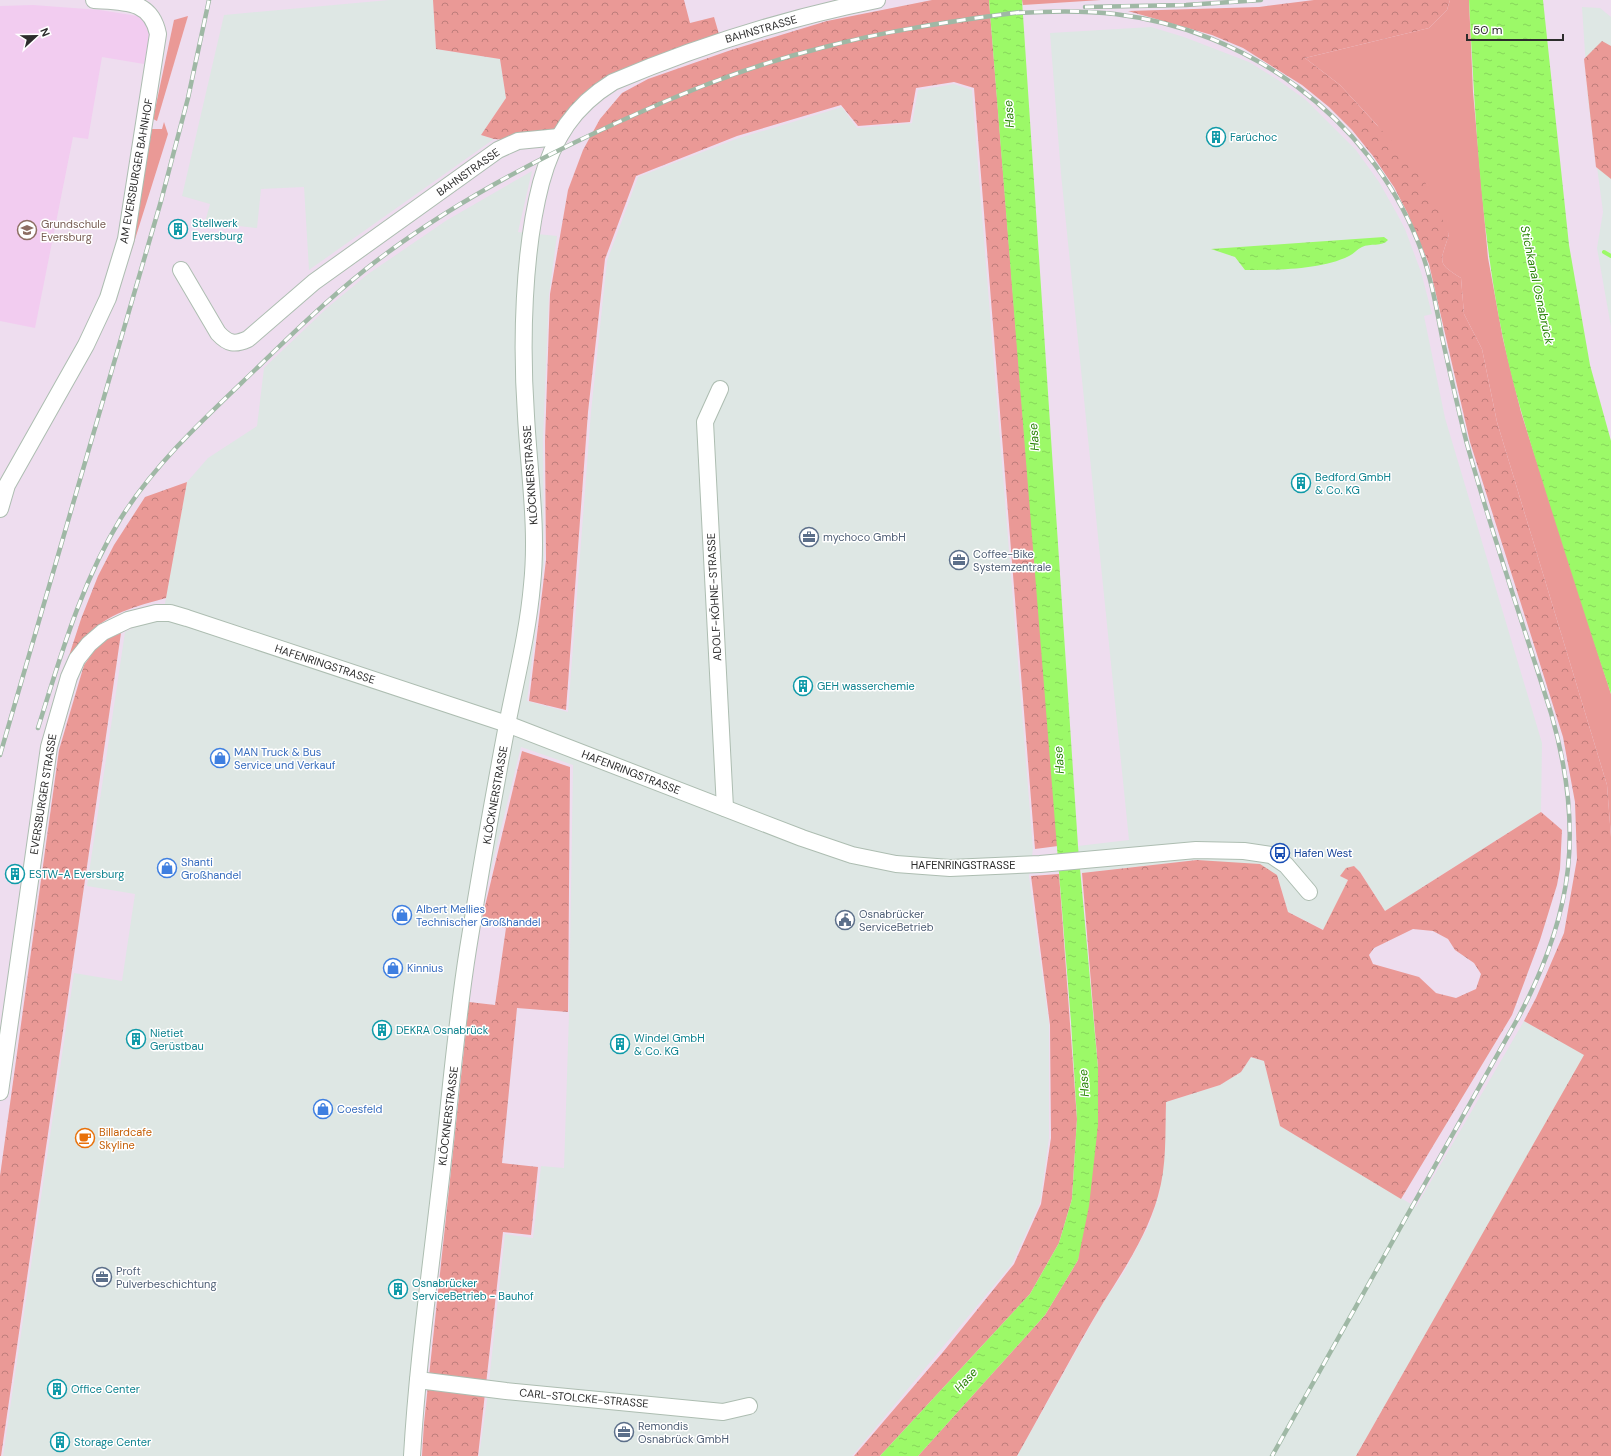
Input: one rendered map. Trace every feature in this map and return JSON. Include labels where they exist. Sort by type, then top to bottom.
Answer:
[{"type":"street","name":"AM EVERSBURGER BAHNHOF","points":[[0,509],[7,485],[86,345],[108,298],[126,239],[158,34],[156,22],[150,12],[140,5],[94,0]]},
{"type":"street","name":"BAHNSTRASSE","points":[[182,270],[218,333],[226,342],[237,344],[248,339],[314,282],[498,150],[518,141],[559,137],[581,105],[596,92],[613,82],[728,38],[826,10],[877,0]]},
{"type":"street","name":"KLÖCKNERSTRASSE","points":[[412,1456],[418,1380],[466,960],[507,724],[522,653],[532,585],[534,533],[525,412],[524,350],[527,286],[533,225],[541,183],[550,155],[559,137]]},
{"type":"street","name":"ADOLF-KÖHNE-STRASSE","points":[[720,389],[705,422],[725,808]]},
{"type":"street","name":"HAFENRINGSTRASSE","points":[[128,620],[156,613],[170,613],[507,724],[814,842],[852,855],[896,864],[950,868],[1045,864],[1196,850],[1244,851],[1271,855],[1286,864],[1309,892]]},
{"type":"street","name":"EVERSBURGER STRASSE","points":[[0,1092],[49,747],[69,677],[77,658],[89,644],[103,632],[128,620]]},
{"type":"street","name":"CARL-STOLCKE-STRASSE","points":[[418,1380],[506,1391],[723,1412],[749,1406]]},
{"type":"shaded area","points":[[389,0],[433,0],[436,49],[500,59],[506,98],[481,135],[494,139],[309,270],[304,187],[261,189],[257,228],[205,222],[210,204],[182,196],[224,15]]},
{"type":"shaded area","name":"Grundschule Eversburg","points":[[33,5],[100,10],[144,17],[150,35],[144,64],[102,57],[88,139],[73,137],[35,328],[0,321],[0,6]]},
{"type":"shaded area","points":[[1582,7],[1600,8],[1611,17],[1611,327],[1597,248],[1603,212],[1588,99]]},
{"type":"shaded area","points":[[1151,27],[1184,37],[1249,62],[1306,100],[1356,150],[1379,182],[1396,212],[1405,229],[1421,272],[1432,314],[1424,316],[1445,418],[1542,743],[1541,812],[1385,911],[1360,872],[1354,866],[1340,876],[1348,880],[1324,930],[1288,912],[1277,875],[1197,860],[1082,873],[1078,846],[1129,840],[1061,174],[1050,33]]},
{"type":"shaded area","points":[[954,84],[972,90],[1033,849],[1029,876],[1049,1024],[1049,1138],[1040,1203],[1012,1264],[852,1456],[479,1456],[487,1400],[505,1234],[533,1238],[541,1166],[564,1168],[569,1014],[573,765],[521,747],[478,923],[467,1001],[421,1422],[419,1456],[3,1456],[74,973],[122,981],[135,894],[87,886],[125,632],[144,623],[162,620],[187,482],[208,458],[257,426],[264,368],[327,308],[368,274],[447,220],[532,171],[518,232],[557,236],[549,295],[543,440],[544,562],[527,701],[568,712],[591,412],[607,261],[638,177],[736,139],[842,107],[857,128],[912,123],[918,90]]},
{"type":"shaded area","points":[[1524,1021],[1585,1055],[1356,1456],[1017,1456],[1103,1303],[1124,1272],[1149,1225],[1159,1194],[1164,1159],[1166,1102],[1220,1085],[1241,1072],[1251,1057],[1264,1061],[1280,1126],[1416,1207]]},
{"type":"green space","points":[[433,0],[684,0],[690,23],[714,17],[721,41],[613,82],[559,137],[518,141],[494,139],[481,135],[506,98],[500,59],[436,49]]},
{"type":"green space","points":[[932,0],[989,0],[1058,846],[1035,849],[974,88],[954,82],[916,88],[910,122],[858,126],[841,105],[737,136],[636,176],[605,259],[588,412],[566,710],[529,701],[546,560],[545,441],[550,294],[568,190],[583,150],[600,119],[622,93],[648,79],[731,50],[827,21]]},
{"type":"green space","points":[[1022,0],[1101,0],[1023,5]]},
{"type":"green space","points":[[1314,0],[1450,0],[1447,10],[1429,28],[1305,58],[1340,85],[1421,173],[1449,234],[1442,260],[1447,268],[1461,278],[1464,314],[1482,349],[1497,422],[1607,785],[1611,837],[1611,1456],[1356,1456],[1584,1055],[1524,1021],[1536,998],[1564,933],[1577,859],[1575,802],[1563,737],[1470,442],[1429,264],[1408,214],[1394,187],[1373,156],[1352,130],[1329,107],[1302,85],[1243,48],[1212,35],[1128,11],[1259,7]]},
{"type":"green space","points":[[1450,0],[1469,0],[1473,92],[1488,258],[1503,339],[1521,412],[1611,694],[1611,837],[1607,785],[1497,422],[1482,349],[1464,314],[1461,278],[1447,268],[1442,260],[1449,234],[1377,125],[1340,85],[1305,58],[1429,28],[1447,10]]},
{"type":"green space","points":[[188,16],[157,121],[153,119],[174,20]]},
{"type":"green space","points":[[1602,41],[1611,46],[1611,179],[1596,167],[1584,59]]},
{"type":"green space","points":[[164,122],[168,134],[131,252],[152,129],[162,129]]},
{"type":"green space","points":[[187,482],[166,598],[123,612],[103,622],[83,640],[66,665],[81,619],[98,576],[114,545],[145,497]]},
{"type":"green space","points":[[121,633],[0,1456],[0,1176],[59,750],[84,665],[94,651],[107,639]]},
{"type":"green space","points":[[522,751],[570,767],[568,1012],[517,1008],[502,1163],[538,1167],[531,1235],[503,1232],[478,1456],[422,1456],[424,1423],[469,1002],[495,1005],[506,928],[481,923]]},
{"type":"green space","points":[[1541,812],[1562,830],[1560,869],[1557,885],[1540,940],[1512,1015],[1401,1199],[1280,1126],[1264,1061],[1251,1057],[1241,1072],[1220,1085],[1166,1102],[1163,1173],[1158,1196],[1148,1224],[1135,1251],[1081,1341],[1017,1456],[918,1456],[1045,1315],[1078,1260],[1098,1068],[1082,873],[1197,860],[1260,864],[1277,875],[1288,912],[1323,930],[1348,880],[1340,876],[1346,868],[1354,866],[1360,872],[1385,911]],"holes":[[[1413,929],[1433,931],[1448,939],[1455,950],[1474,963],[1481,974],[1476,989],[1456,998],[1436,993],[1419,977],[1373,964],[1369,955],[1374,948]]]},
{"type":"green space","points":[[1059,874],[1077,1119],[1072,1199],[1059,1243],[1030,1294],[880,1456],[854,1456],[943,1352],[1014,1264],[1041,1204],[1051,1138],[1050,1025],[1031,876]]},
{"type":"water","name":"Hase","points":[[989,0],[1022,0],[1078,846],[1098,1068],[1098,1125],[1089,1206],[1078,1260],[1045,1315],[918,1456],[880,1456],[1030,1294],[1059,1243],[1072,1199],[1077,1119],[1071,1022]]},
{"type":"water","name":"Stichkanal Osnabrück","points":[[1469,0],[1543,0],[1569,245],[1590,365],[1611,441],[1611,694],[1527,431],[1503,338],[1495,296],[1484,212],[1476,127]]},
{"type":"water","points":[[1384,237],[1388,240],[1383,243],[1362,247],[1351,255],[1338,261],[1312,267],[1284,269],[1245,270],[1235,257],[1211,249]]},
{"type":"waterway","points":[[1604,252],[1611,256]]},
{"type":"railway","points":[[0,755],[161,201],[188,98],[209,0]]},
{"type":"railway","points":[[1085,7],[1186,5],[1261,0]]},
{"type":"railway","points":[[1016,13],[1066,11],[1115,14],[1164,23],[1211,39],[1256,60],[1298,87],[1335,119],[1368,156],[1396,197],[1418,242],[1426,265],[1467,444],[1497,545],[1551,713],[1568,794],[1570,832],[1568,869],[1562,906],[1551,942],[1537,979],[1518,1018],[1272,1456]]},
{"type":"railway","points":[[38,728],[73,620],[83,594],[107,543],[135,497],[184,439],[220,404],[323,305],[366,269],[393,249],[421,229],[478,193],[538,161],[626,119],[706,85],[761,65],[867,37],[918,27],[1021,12]]},
{"type":"place","name":"Farüchoc","points":[[1216,137]]},
{"type":"place","name":"Stellwerk Eversburg","points":[[178,229]]},
{"type":"place","name":"Grundschule Eversburg","points":[[27,230]]},
{"type":"place","name":"Bedford GmbH & Co. KG","points":[[1301,483]]},
{"type":"place","name":"mychoco GmbH","points":[[809,537]]},
{"type":"place","name":"Coffee-Bike Systemzentrale","points":[[959,560]]},
{"type":"place","name":"GEH wasserchemie","points":[[803,686]]},
{"type":"place","name":"MAN Truck & Bus Service und Verkauf","points":[[220,758]]},
{"type":"place","name":"Hafen West","points":[[1280,853]]},
{"type":"place","name":"Shanti Großhandel","points":[[167,868]]},
{"type":"place","name":"ESTW-A Eversburg","points":[[15,874]]},
{"type":"place","name":"Albert Mellies Technischer Großhandel","points":[[402,915]]},
{"type":"place","name":"Osnabrücker ServiceBetrieb","points":[[845,920]]},
{"type":"place","name":"Kinnius","points":[[393,968]]},
{"type":"place","name":"DEKRA Osnabrück","points":[[382,1030]]},
{"type":"place","name":"Nietiet Gerüstbau","points":[[136,1039]]},
{"type":"place","name":"Windel GmbH & Co. KG","points":[[620,1044]]},
{"type":"place","name":"Coesfeld","points":[[323,1109]]},
{"type":"place","name":"Billardcafe Skyline","points":[[85,1138]]},
{"type":"place","name":"Proft Pulverbeschichtung","points":[[102,1277]]},
{"type":"place","name":"Osnabrücker ServiceBetrieb - Bauhof","points":[[398,1289]]},
{"type":"place","name":"Office Center","points":[[57,1389]]},
{"type":"place","name":"Remondis Osnabrück GmbH","points":[[624,1432]]},
{"type":"place","name":"Storage Center","points":[[60,1442]]}]
